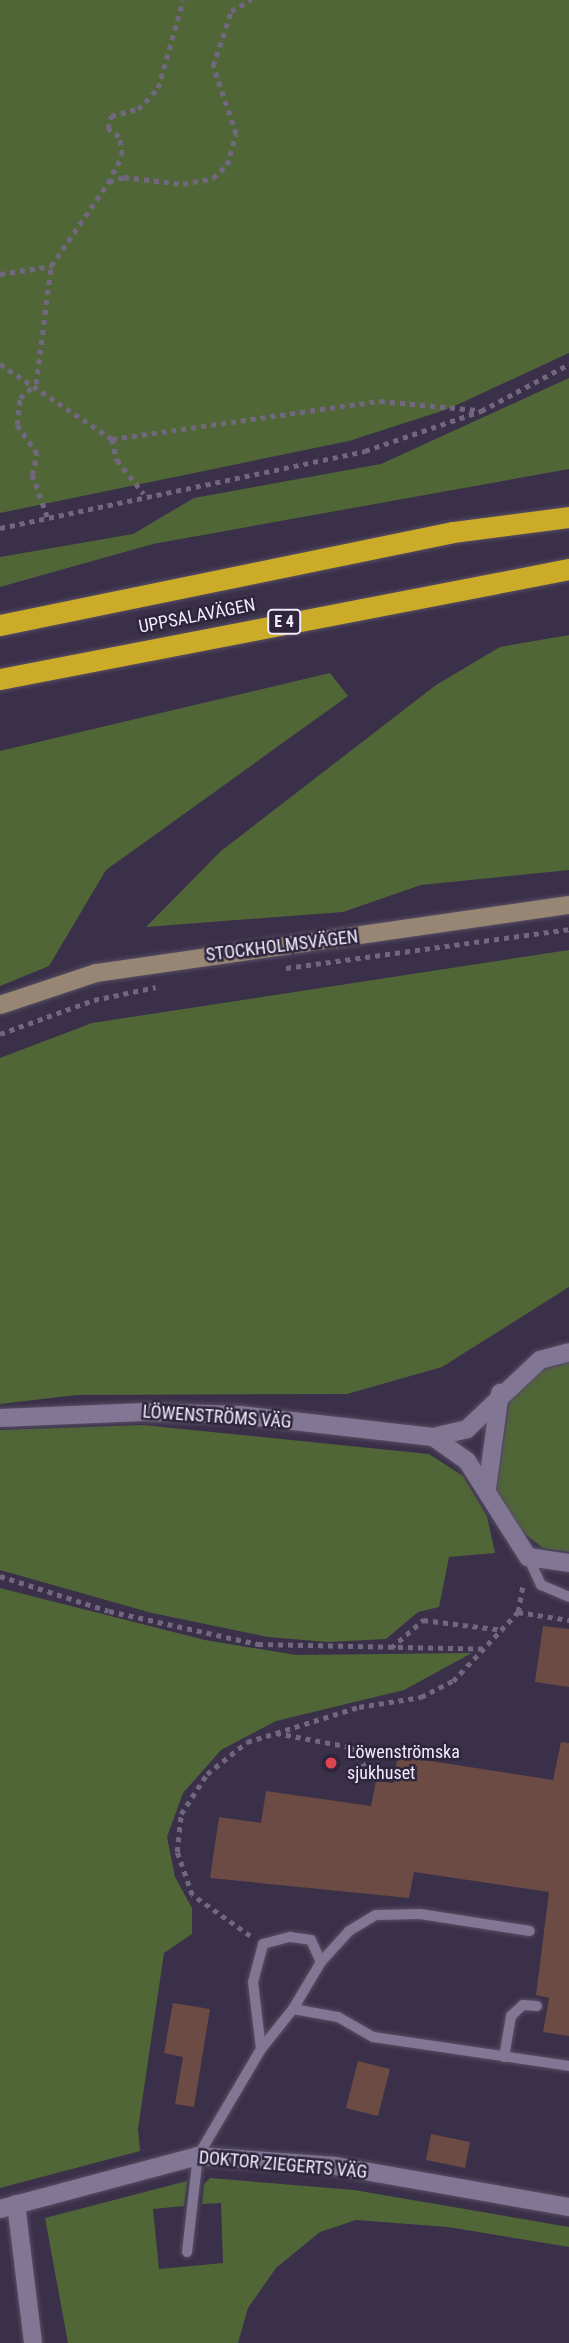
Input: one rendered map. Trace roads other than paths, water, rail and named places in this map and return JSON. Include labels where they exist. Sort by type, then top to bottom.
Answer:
[{"type":"highway","name":"UPPSALAVÄGEN","points":[[0,625],[453,532],[569,517]]},
{"type":"highway","name":"UPPSALAVÄGEN","points":[[0,679],[569,569]]},
{"type":"street","name":"STOCKHOLMSVÄGEN","points":[[0,1005],[96,973],[569,905]]},
{"type":"street","name":"LÖWENSTRÖMS VÄG","points":[[0,1418],[144,1412],[240,1415],[433,1437],[467,1429],[500,1393],[540,1360],[569,1352]]},
{"type":"street","points":[[486,1489],[500,1393]]},
{"type":"street","name":"LÖWENSTRÖMS VÄG","points":[[433,1437],[467,1461],[528,1557]]},
{"type":"street","points":[[528,1557],[569,1563]]},
{"type":"street","name":"DOKTOR ZIEGERTS VÄG","points":[[8,2207],[198,2156],[336,2166],[569,2207]]},
{"type":"street","points":[[8,2207],[33,2343]]},
{"type":"lane","points":[[528,1557],[541,1585],[569,1597]]},
{"type":"lane","points":[[187,2252],[198,2156],[261,2049],[293,2009],[321,1962],[349,1931],[376,1915],[420,1914],[530,1931]]},
{"type":"lane","points":[[261,2049],[253,1982],[262,1944],[290,1937],[311,1940],[321,1962]]},
{"type":"lane","points":[[504,2057],[511,2017],[523,2005],[537,2006]]},
{"type":"lane","points":[[293,2009],[338,2017],[373,2037],[569,2066]]},
{"type":"place","name":"Löwenströmska sjukhuset","points":[[331,1763]]}]
